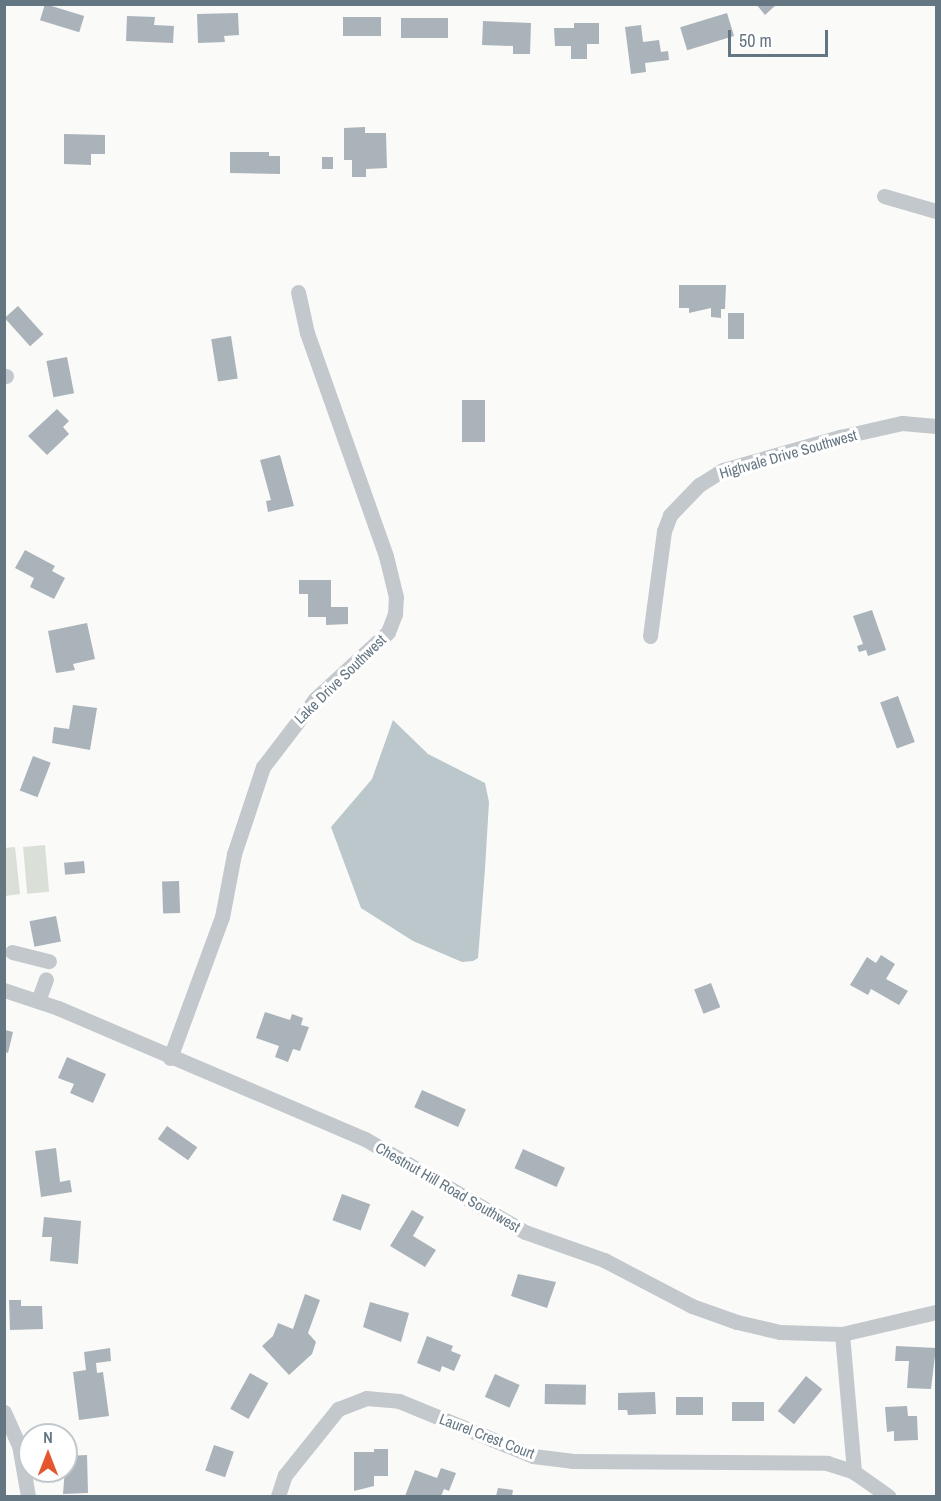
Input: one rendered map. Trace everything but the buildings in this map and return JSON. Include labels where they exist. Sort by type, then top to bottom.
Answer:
[{"type":"street","points":[[884,196],[936,211]]},
{"type":"street","name":"Lake Drive Southwest","points":[[170,1058],[222,917],[234,854],[263,767],[315,699],[388,632],[395,614],[396,597],[386,555],[308,333],[298,292]]},
{"type":"street","name":"Highvale Drive Southwest","points":[[650,636],[664,531],[669,516],[699,485],[723,470],[840,437],[902,423],[936,426]]},
{"type":"street","points":[[12,952],[49,961]]},
{"type":"street","points":[[38,1001],[46,979]]},
{"type":"street","name":"Chestnut Hill Road Southwest","points":[[4,990],[38,1001],[365,1139],[525,1232],[604,1260],[692,1306],[780,1332],[842,1334],[936,1312]]},
{"type":"street","points":[[842,1334],[854,1472]]},
{"type":"street","name":"Laurel Crest Court","points":[[278,1497],[285,1475],[338,1409],[366,1398],[399,1401],[533,1456],[572,1461],[827,1463],[854,1472],[888,1497]]},
{"type":"street","points":[[4,1412],[19,1445],[28,1497]]},
{"type":"shaded area","points":[[393,720],[428,754],[485,783],[489,802],[485,869],[478,958],[473,961],[462,962],[413,941],[361,908],[331,827],[372,779]]},
{"type":"shaded area","points":[[45,845],[49,892],[27,894],[23,847]]},
{"type":"shaded area","points":[[15,847],[20,894],[5,896],[5,848]]}]
